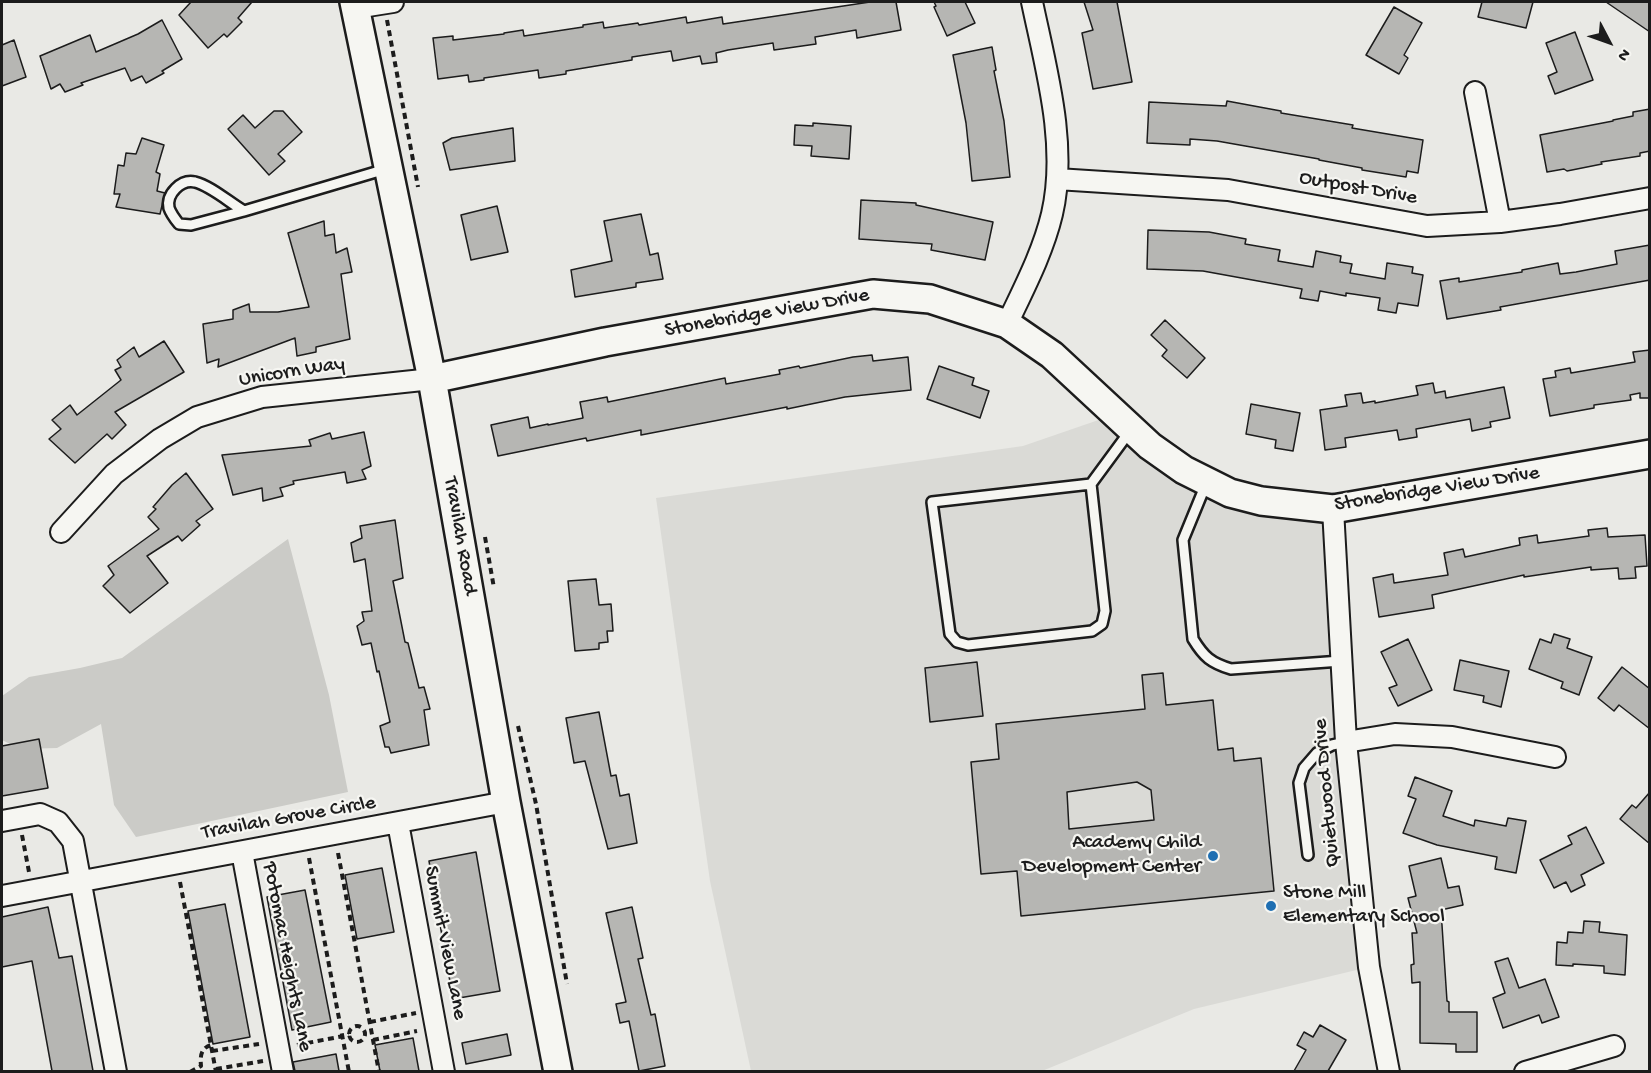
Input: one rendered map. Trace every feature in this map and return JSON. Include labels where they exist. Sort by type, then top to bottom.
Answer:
[{"type":"street","points":[[355,5],[393,2]]},
{"type":"street","points":[[1007,324],[1038,258],[1052,214],[1057,179],[1058,138],[1032,2]]},
{"type":"street","name":"Travilah Road","points":[[355,5],[432,379],[506,802],[558,1071]]},
{"type":"street","points":[[1475,92],[1500,222]]},
{"type":"street","name":"Outpost Drive","points":[[1057,179],[1228,190],[1427,225],[1500,222],[1650,198]]},
{"type":"street","name":"Stonebridge View Drive","points":[[432,379],[605,342],[873,294],[930,299],[1007,324],[1052,355],[1150,446],[1176,464],[1230,493],[1261,501],[1333,509],[1650,454]]},
{"type":"street","name":"Unicorn Way","points":[[61,532],[114,474],[160,439],[197,417],[262,397],[432,379]]},
{"type":"street","name":"Quietwood Drive","points":[[1333,509],[1346,741],[1369,967],[1389,1071]]},
{"type":"street","points":[[1346,741],[1395,734],[1452,737],[1555,757]]},
{"type":"street","name":"Travilah Grove Circle","points":[[2,896],[506,802]]},
{"type":"street","points":[[10,820],[40,814],[58,822],[73,841],[116,1071]]},
{"type":"street","name":"Summit View Lane","points":[[398,823],[444,1071]]},
{"type":"street","name":"Potomac Heights Lane","points":[[242,852],[278,1066]]},
{"type":"street","points":[[1525,1071],[1614,1046]]},
{"type":"lane","points":[[244,211],[193,181],[182,183],[172,193],[168,205],[172,216],[179,224],[191,225],[244,211],[388,169]]},
{"type":"lane","points":[[1091,484],[932,502],[950,634],[957,642],[968,645],[1092,631],[1102,624],[1105,611],[1091,484],[1132,429]]},
{"type":"lane","points":[[1206,481],[1183,540],[1193,639],[1201,651],[1216,665],[1231,669],[1341,660]]},
{"type":"lane","points":[[1308,855],[1299,783],[1304,768],[1317,753],[1346,741]]},
{"type":"path","points":[[10,820],[30,879]]},
{"type":"path","points":[[338,852],[379,1071]]},
{"type":"path","points":[[309,858],[349,1071]]},
{"type":"path","points":[[180,882],[216,1070],[278,1066]]},
{"type":"path","points":[[369,1022],[423,1012]]},
{"type":"path","points":[[354,1026],[360,1026],[365,1032],[363,1039],[359,1042],[354,1041],[349,1035],[350,1029],[354,1026]]},
{"type":"path","points":[[373,1040],[426,1029]]},
{"type":"path","points":[[365,1032],[371,1031]]},
{"type":"path","points":[[289,1047],[349,1035]]},
{"type":"path","points":[[212,1051],[269,1042]]},
{"type":"path","points":[[190,1071],[201,1066],[202,1052],[211,1045]]},
{"type":"shaded area","points":[[1116,414],[1184,470],[1333,509],[1369,967],[1194,1009],[1042,1071],[751,1071],[710,881],[656,498],[1023,446]]},
{"type":"shaded area","points":[[288,539],[329,695],[348,792],[136,837],[114,805],[101,724],[57,748],[20,749],[2,740],[2,696],[29,677],[122,658]]},
{"type":"building","points":[[191,2],[252,2],[238,18],[242,22],[227,37],[224,34],[208,48],[179,15]]},
{"type":"building","points":[[870,2],[896,2],[901,30],[857,38],[856,30],[815,37],[816,44],[774,50],[773,43],[728,50],[716,53],[717,62],[702,64],[700,56],[673,61],[671,51],[632,57],[632,60],[539,78],[538,70],[469,82],[468,75],[438,79],[433,38],[453,36],[453,40],[523,30],[524,36],[603,22],[604,28],[686,17],[687,23],[722,17],[723,24]]},
{"type":"building","points":[[934,2],[965,2],[975,23],[947,36]]},
{"type":"building","points":[[1084,2],[1117,2],[1132,82],[1093,89],[1082,33],[1093,30]]},
{"type":"building","points":[[1482,2],[1533,2],[1526,28],[1478,17]]},
{"type":"building","points":[[1606,2],[1650,2],[1650,32]]},
{"type":"building","points":[[1394,7],[1422,23],[1404,55],[1408,58],[1399,74],[1366,55]]},
{"type":"building","points":[[162,20],[182,59],[162,71],[164,73],[146,83],[142,76],[131,81],[125,68],[81,83],[83,85],[65,92],[60,84],[51,89],[40,56],[90,35],[96,52],[138,34]]},
{"type":"building","points":[[1575,32],[1593,80],[1555,94],[1548,76],[1557,72],[1546,43]]},
{"type":"building","points":[[14,40],[26,77],[2,86],[2,45]]},
{"type":"building","points":[[992,47],[1010,177],[972,181],[966,123],[953,55]]},
{"type":"building","points":[[1227,101],[1353,125],[1352,128],[1423,140],[1418,173],[1407,171],[1406,177],[1362,170],[1362,168],[1319,159],[1217,141],[1190,139],[1190,145],[1147,143],[1149,102],[1226,106]]},
{"type":"building","points":[[1650,109],[1650,151],[1640,153],[1640,156],[1601,162],[1602,164],[1567,171],[1564,169],[1547,172],[1540,135],[1613,121],[1633,116],[1633,112]]},
{"type":"building","points":[[274,111],[283,111],[302,132],[278,154],[285,161],[269,175],[228,129],[243,115],[255,128]]},
{"type":"building","points":[[813,123],[851,126],[849,159],[811,156],[812,146],[794,145],[795,125],[813,126]]},
{"type":"building","points":[[513,128],[515,161],[450,170],[443,143],[452,138]]},
{"type":"building","points":[[142,138],[164,145],[156,172],[160,174],[157,191],[165,193],[160,214],[116,207],[120,194],[114,194],[118,165],[124,166],[126,153],[136,154]]},
{"type":"building","points":[[861,200],[916,203],[916,205],[993,222],[985,260],[931,250],[932,244],[859,239]]},
{"type":"building","points":[[497,206],[508,252],[471,260],[461,215]]},
{"type":"building","points":[[641,214],[650,255],[658,253],[663,279],[636,283],[636,287],[575,297],[571,270],[612,261],[604,221]]},
{"type":"building","points":[[324,221],[325,236],[334,234],[336,253],[347,248],[352,272],[341,274],[350,339],[316,347],[316,352],[297,356],[295,338],[218,367],[219,359],[207,363],[203,324],[233,319],[233,310],[249,304],[250,312],[278,312],[309,307],[288,233]]},
{"type":"building","points":[[1148,230],[1209,232],[1246,239],[1245,244],[1280,250],[1278,261],[1313,267],[1316,251],[1341,256],[1340,262],[1352,264],[1350,273],[1385,279],[1387,263],[1413,267],[1412,273],[1423,275],[1418,306],[1398,303],[1396,313],[1378,310],[1380,298],[1346,293],[1346,296],[1320,291],[1318,301],[1300,298],[1302,289],[1203,271],[1147,269]]},
{"type":"building","points":[[1650,245],[1650,280],[1447,319],[1440,281],[1459,278],[1459,282],[1522,272],[1522,270],[1558,263],[1560,274],[1576,272],[1617,264],[1615,251]]},
{"type":"building","points":[[1165,320],[1205,358],[1187,378],[1162,356],[1167,350],[1151,335]]},
{"type":"building","points":[[164,341],[184,372],[115,412],[126,425],[112,439],[107,434],[75,463],[49,439],[61,429],[52,420],[70,405],[77,415],[121,380],[115,370],[121,367],[117,360],[134,347],[139,357]]},
{"type":"building","points":[[1650,350],[1650,398],[1640,398],[1640,393],[1630,395],[1631,400],[1594,405],[1594,408],[1550,416],[1543,379],[1556,377],[1555,371],[1570,368],[1571,373],[1635,362],[1633,352]]},
{"type":"building","points":[[872,355],[873,361],[908,357],[911,390],[845,397],[641,435],[641,430],[587,441],[586,438],[498,456],[491,425],[528,417],[530,428],[548,425],[583,418],[580,402],[607,397],[608,402],[725,378],[726,384],[780,374],[779,370],[799,366],[800,368]]},
{"type":"building","points":[[939,366],[974,378],[972,385],[989,391],[980,418],[927,399]]},
{"type":"building","points":[[1433,383],[1435,393],[1445,391],[1446,398],[1504,387],[1510,418],[1490,422],[1491,427],[1472,431],[1470,419],[1416,429],[1417,437],[1399,440],[1397,430],[1345,438],[1346,447],[1325,450],[1320,410],[1347,406],[1345,395],[1361,393],[1363,403],[1375,401],[1375,403],[1418,395],[1416,386]]},
{"type":"building","points":[[1251,404],[1300,413],[1293,451],[1275,448],[1276,440],[1246,434]]},
{"type":"building","points":[[364,432],[371,466],[362,470],[366,479],[347,483],[345,472],[293,481],[294,484],[280,488],[283,496],[263,501],[262,488],[233,495],[222,455],[311,446],[309,440],[330,433],[332,439]]},
{"type":"building","points":[[186,473],[213,509],[196,521],[200,525],[182,541],[178,536],[147,556],[168,583],[130,613],[103,586],[114,575],[108,566],[159,529],[148,517],[156,509],[153,507],[172,485]]},
{"type":"building","points":[[395,520],[403,578],[393,581],[405,642],[408,643],[419,688],[424,687],[430,709],[424,710],[429,745],[391,753],[389,747],[385,747],[380,726],[390,722],[379,671],[377,672],[371,643],[362,645],[357,626],[364,621],[362,612],[372,611],[365,559],[354,562],[351,543],[362,538],[360,526]]},
{"type":"building","points":[[1607,528],[1608,537],[1645,535],[1647,566],[1635,567],[1636,578],[1619,579],[1618,568],[1591,570],[1591,567],[1524,577],[1524,575],[1432,595],[1434,608],[1379,617],[1373,578],[1393,574],[1394,583],[1448,575],[1444,553],[1463,549],[1465,557],[1520,545],[1519,538],[1537,535],[1538,543],[1589,536],[1588,530]]},
{"type":"building","points":[[596,579],[599,605],[611,604],[613,631],[607,631],[608,642],[599,643],[599,649],[575,651],[568,581]]},
{"type":"building","points":[[1554,634],[1570,639],[1567,648],[1592,657],[1579,695],[1561,688],[1563,682],[1529,669],[1540,639],[1551,643]]},
{"type":"building","points":[[1408,639],[1432,690],[1398,706],[1389,688],[1397,685],[1381,652]]},
{"type":"building","points":[[1460,660],[1509,671],[1501,707],[1483,702],[1484,696],[1454,690]]},
{"type":"building","points":[[977,662],[983,716],[930,722],[925,668]]},
{"type":"building","points":[[1622,667],[1650,689],[1650,729],[1619,705],[1614,711],[1598,698]]},
{"type":"building","points":[[1163,673],[1166,705],[1213,700],[1218,750],[1233,748],[1234,761],[1261,758],[1274,891],[1021,916],[1017,871],[981,874],[971,762],[999,759],[996,724],[1145,709],[1142,675]],"holes":[[[1137,782],[1151,790],[1154,820],[1069,829],[1067,792]]]},
{"type":"building","points":[[599,712],[611,776],[616,775],[620,796],[629,794],[637,843],[608,849],[585,761],[574,763],[566,718]]},
{"type":"building","points":[[39,739],[48,788],[2,796],[2,746]]},
{"type":"building","points":[[1415,777],[1452,791],[1443,816],[1474,826],[1475,820],[1506,826],[1508,818],[1526,821],[1516,873],[1495,869],[1497,857],[1437,845],[1403,833],[1416,799],[1408,796]]},
{"type":"building","points":[[1650,792],[1650,844],[1620,819],[1632,805],[1636,808]]},
{"type":"building","points":[[1586,827],[1604,863],[1581,875],[1585,885],[1571,892],[1566,882],[1554,888],[1540,860],[1572,844],[1568,836]]},
{"type":"building","points":[[476,852],[500,991],[453,999],[429,861]]},
{"type":"building","points":[[1441,858],[1448,888],[1459,886],[1463,905],[1441,910],[1449,1012],[1477,1012],[1477,1052],[1456,1052],[1456,1044],[1420,1043],[1420,982],[1412,983],[1411,965],[1414,964],[1412,933],[1417,933],[1408,898],[1416,896],[1409,866]]},
{"type":"building","points":[[382,868],[394,932],[357,939],[345,875]]},
{"type":"building","points":[[305,890],[331,1022],[292,1030],[267,897]]},
{"type":"building","points":[[225,904],[250,1037],[213,1044],[188,911]]},
{"type":"building","points":[[48,907],[59,958],[72,956],[93,1071],[52,1071],[32,961],[2,967],[2,917]]},
{"type":"building","points":[[632,907],[643,958],[638,959],[651,1015],[655,1014],[665,1066],[639,1071],[629,1021],[620,1023],[616,1004],[626,1002],[606,913]]},
{"type":"building","points":[[1584,921],[1600,922],[1599,932],[1627,935],[1625,975],[1604,973],[1604,966],[1556,965],[1557,942],[1567,943],[1568,932],[1583,933]]},
{"type":"building","points":[[1508,958],[1519,988],[1545,979],[1559,1017],[1542,1023],[1539,1015],[1503,1028],[1493,998],[1505,993],[1495,962]]},
{"type":"building","points":[[1320,1025],[1346,1040],[1328,1071],[1294,1071],[1306,1050],[1297,1045],[1304,1032],[1313,1037]]},
{"type":"building","points":[[507,1034],[511,1055],[466,1064],[462,1043]]},
{"type":"building","points":[[413,1038],[419,1071],[380,1071],[375,1045]]},
{"type":"building","points":[[336,1054],[339,1071],[295,1071],[293,1062]]},
{"type":"place","name":"Academy Child Development Center","points":[[1213,856]]},
{"type":"place","name":"Stone Mill Elementary School","points":[[1271,906]]}]
